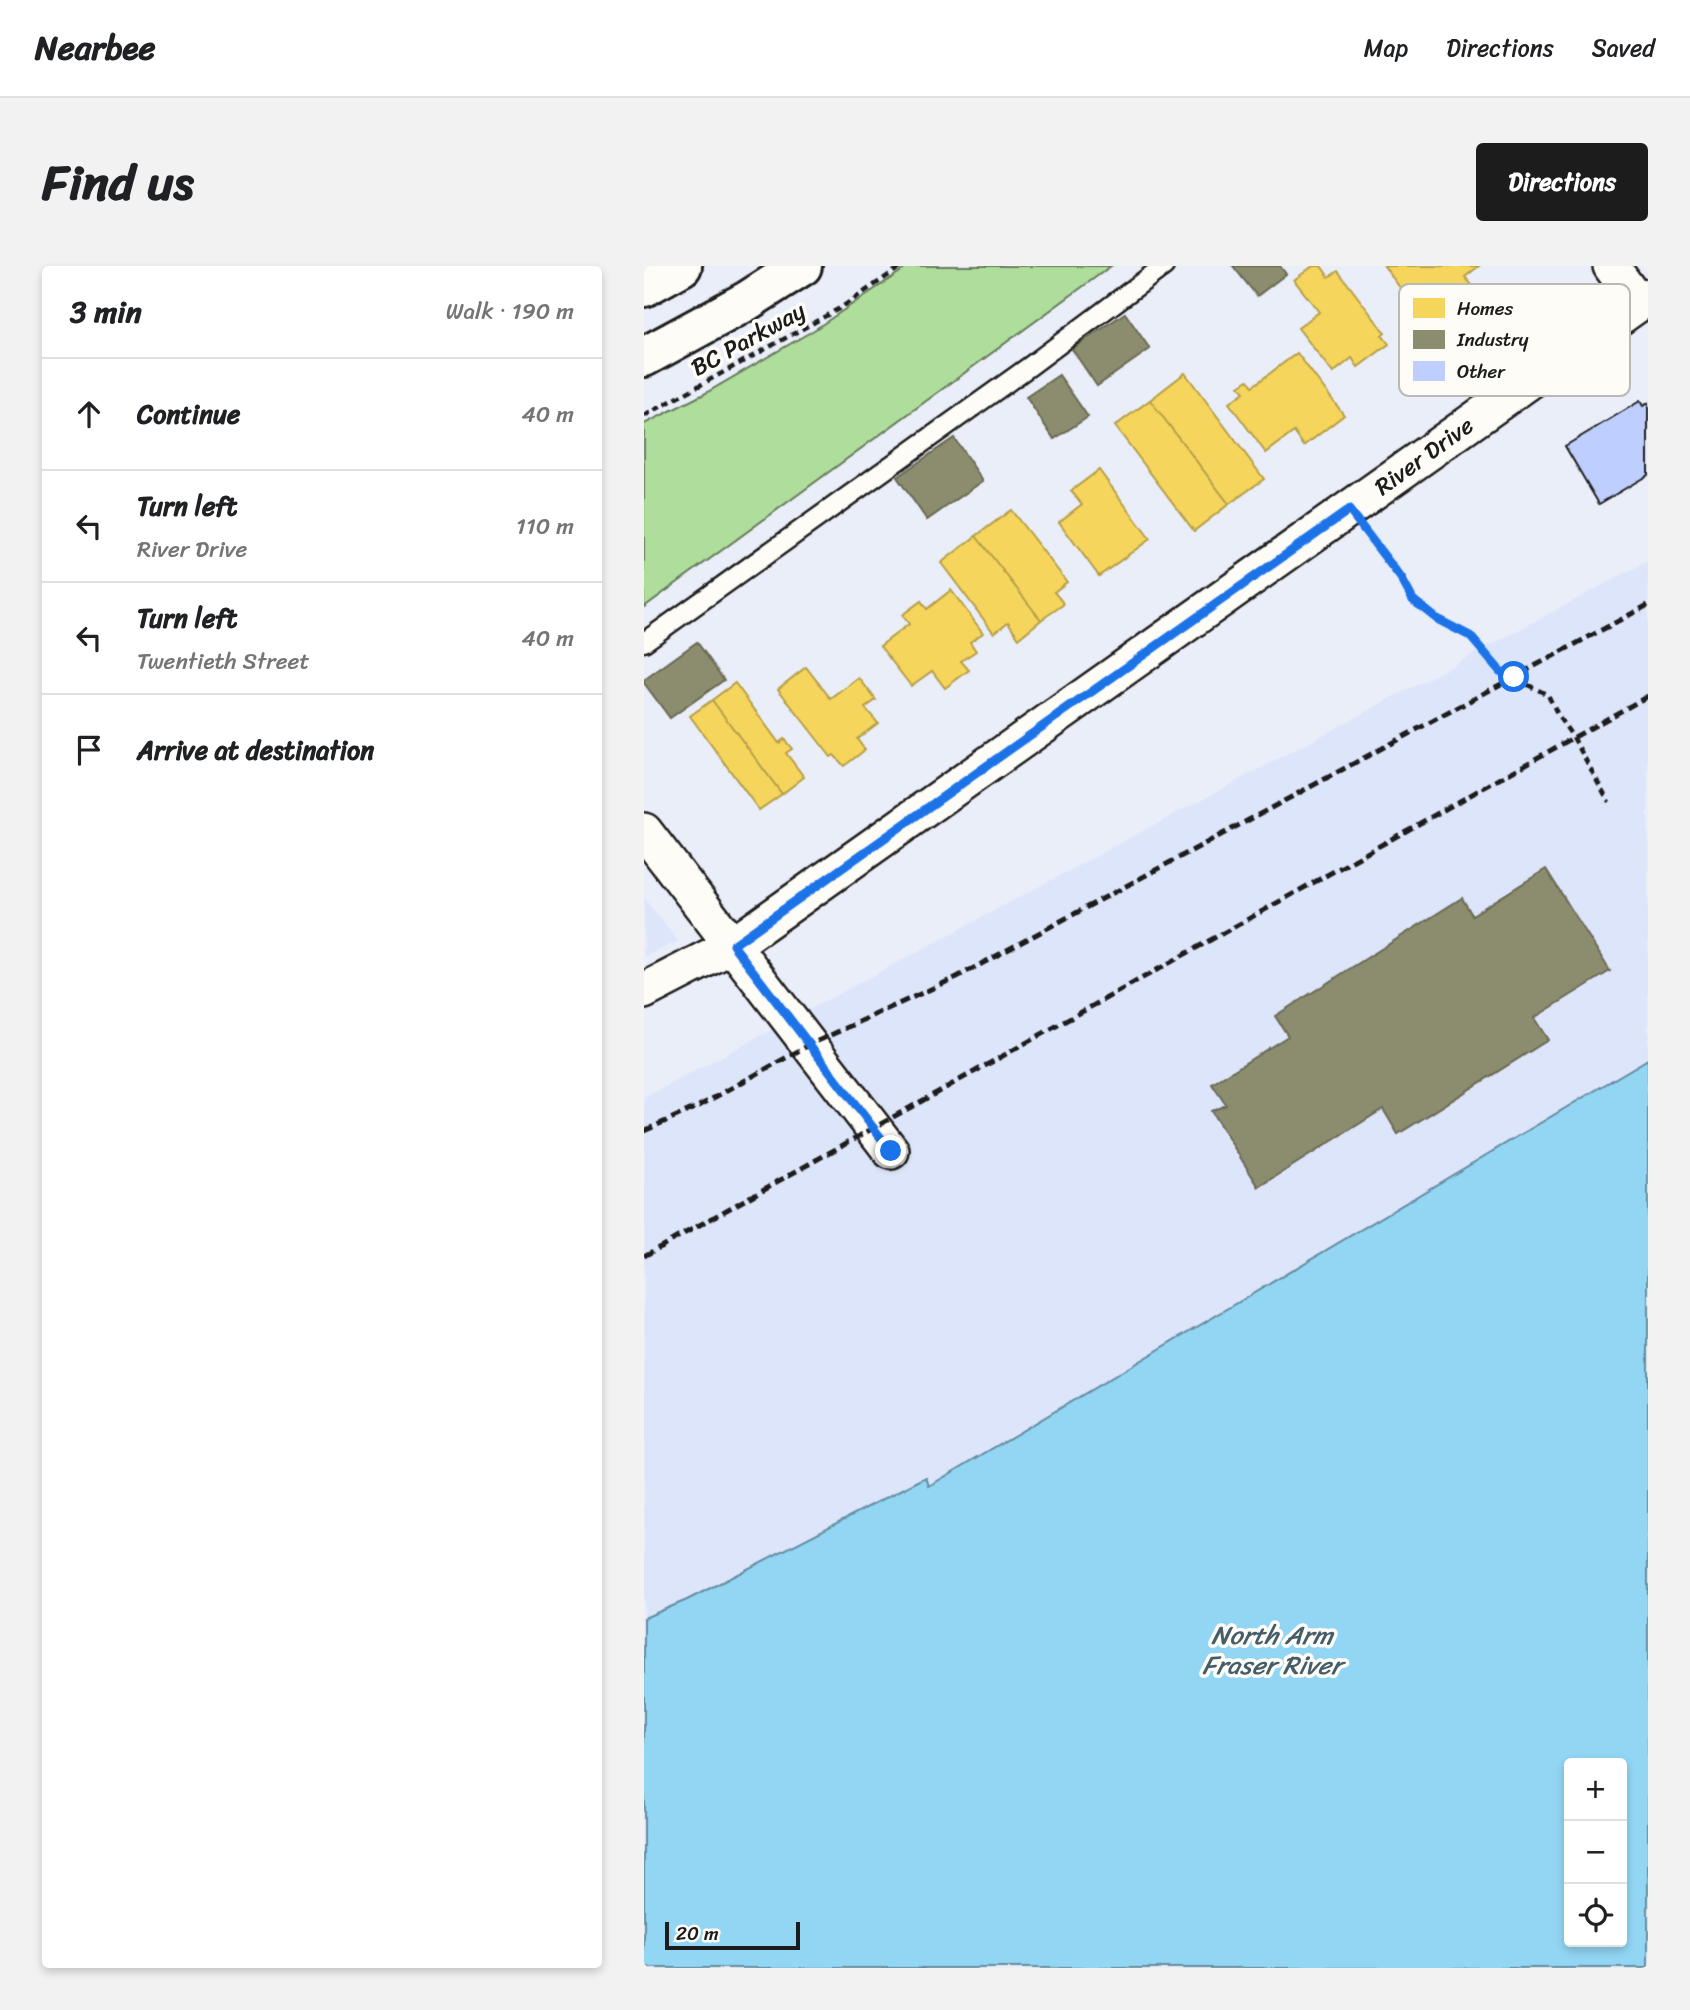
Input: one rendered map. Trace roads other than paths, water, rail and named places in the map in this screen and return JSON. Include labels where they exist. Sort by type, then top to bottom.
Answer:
[{"type":"main road","points":[[644,287],[682,266]]},
{"type":"main road","points":[[644,357],[747,301],[802,266]]},
{"type":"street","points":[[1611,266],[1628,284]]},
{"type":"street","points":[[1630,286],[1643,300]]},
{"type":"street","name":"River Drive","points":[[644,991],[733,945],[1509,396]]},
{"type":"street","points":[[644,831],[891,1151]]},
{"type":"lane","points":[[644,642],[1030,366],[1164,266]]},
{"type":"water","name":"North Arm Fraser River","points":[[1648,1059],[1648,1968],[644,1968],[644,1618],[687,1600],[926,1477],[929,1486]]},
{"type":"railway","points":[[644,1131],[699,1106],[809,1045],[957,977],[1648,605]]},
{"type":"railway","points":[[644,1256],[1648,696]]}]
